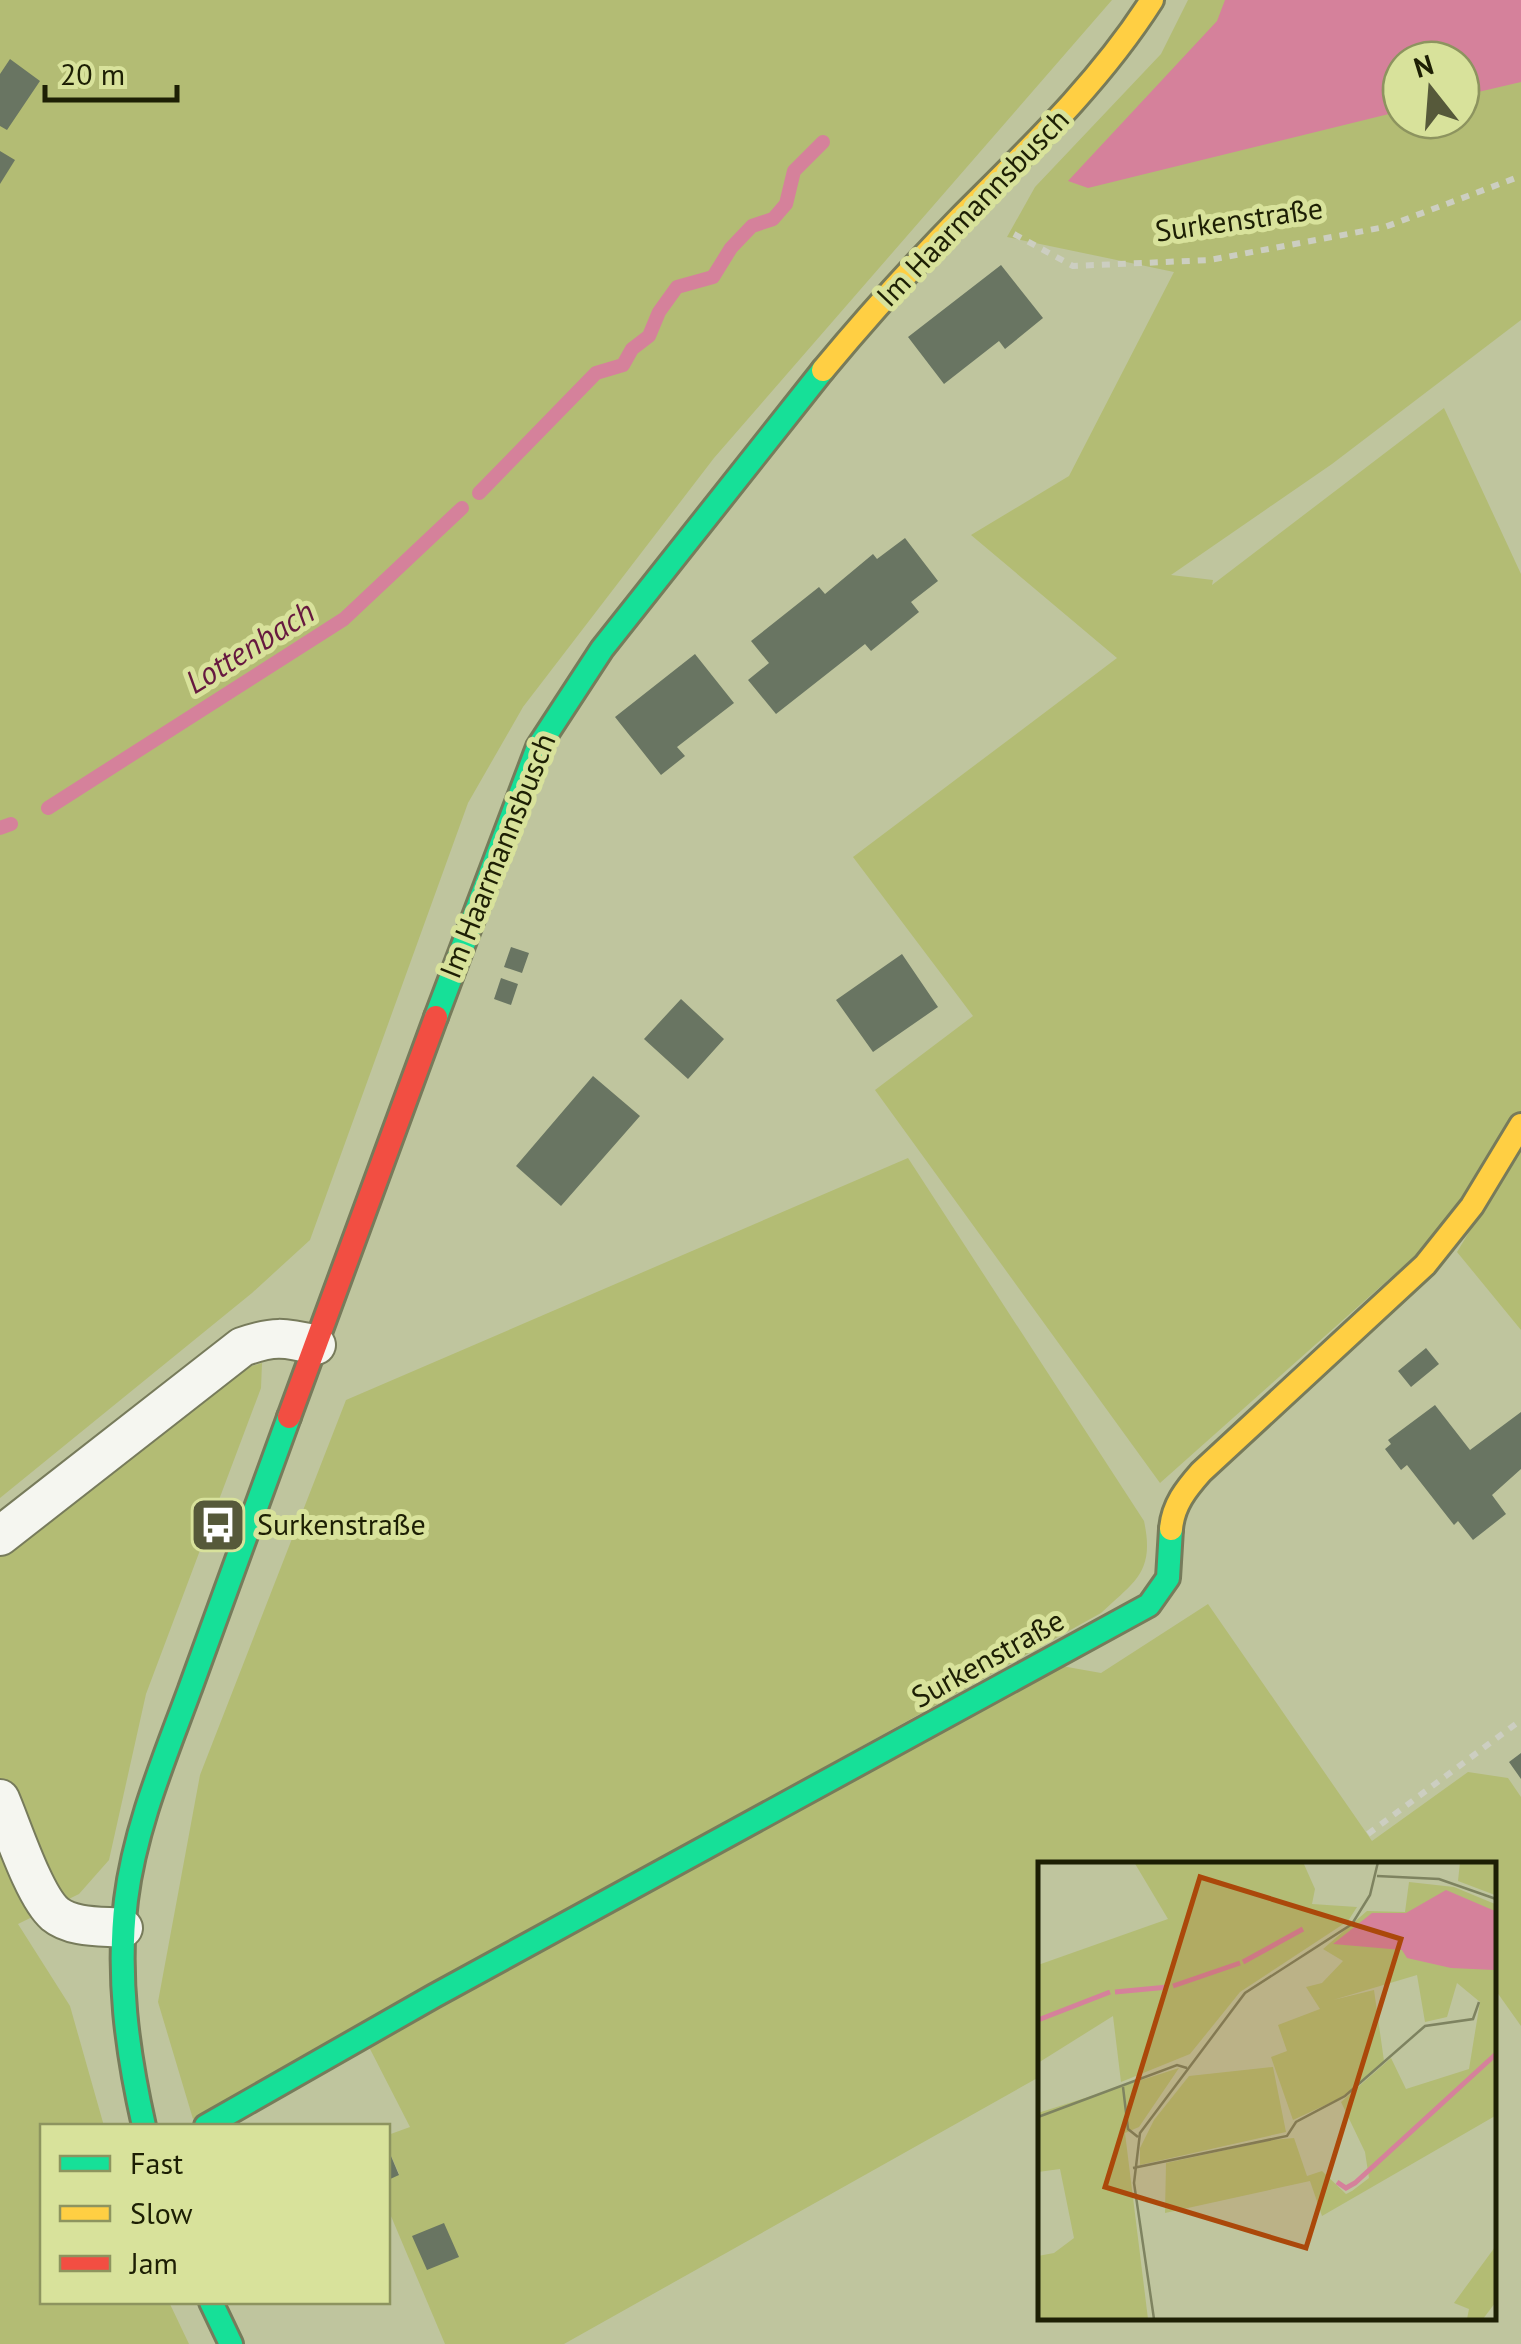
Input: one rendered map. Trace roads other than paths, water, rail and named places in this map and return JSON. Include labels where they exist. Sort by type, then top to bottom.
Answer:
[{"type":"street","name":"Im Haarmannsbusch","points":[[316,1344],[538,747],[558,709],[735,477],[810,386],[969,209],[1090,86],[1152,0]]},
{"type":"street","name":"Surkenstraße","points":[[210,2124],[452,1986],[1149,1605],[1168,1578],[1172,1515],[1184,1492],[1426,1265],[1472,1206],[1521,1125]]},
{"type":"street","points":[[0,1536],[242,1347],[269,1337],[316,1344],[161,1768],[132,1861],[124,1928],[123,2020],[144,2124]]},
{"type":"street","points":[[0,1799],[39,1892],[55,1914],[80,1924],[124,1928]]},
{"type":"street","points":[[212,2304],[232,2344]]},
{"type":"waterway","name":"Lottenbach","points":[[479,493],[596,373],[623,365],[632,349],[649,336],[659,312],[677,287],[713,277],[731,248],[752,226],[773,219],[786,204],[794,171],[823,142]]},
{"type":"waterway","name":"Lottenbach","points":[[48,808],[344,619],[462,508]]},
{"type":"waterway","name":"Lottenbach","points":[[0,828],[11,824]]},
{"type":"place","name":"Surkenstraße","points":[[218,1525]]}]
